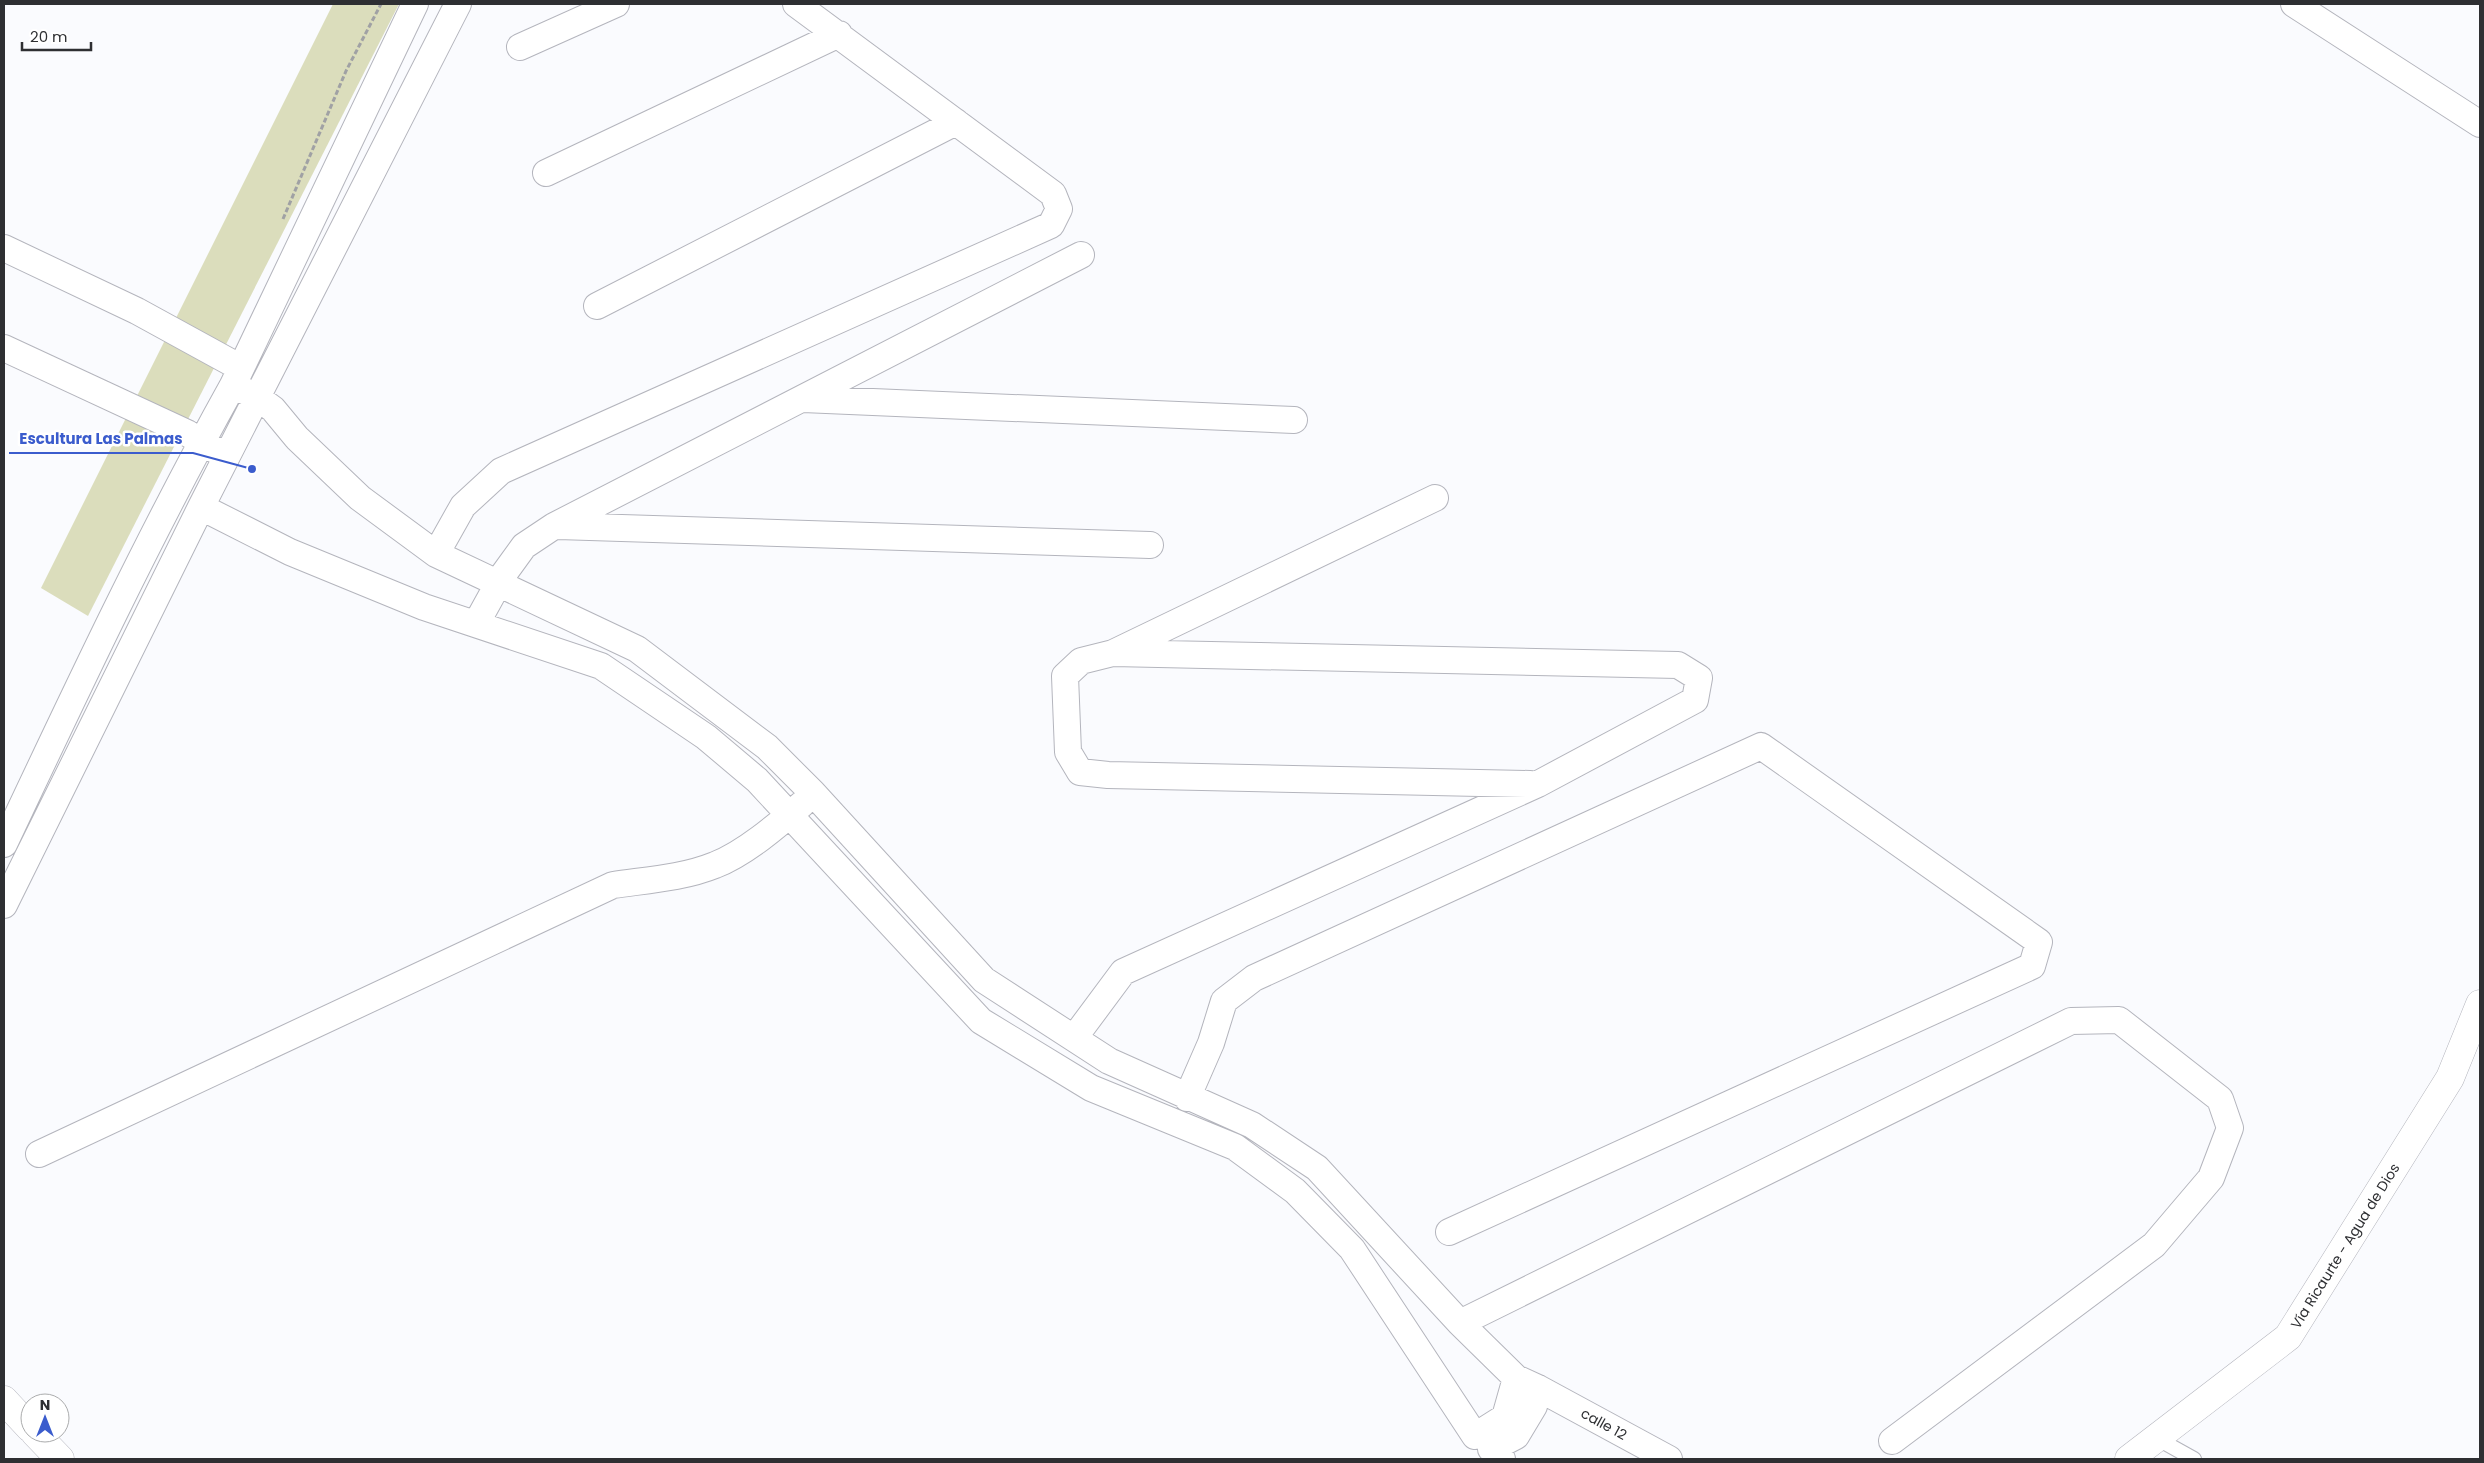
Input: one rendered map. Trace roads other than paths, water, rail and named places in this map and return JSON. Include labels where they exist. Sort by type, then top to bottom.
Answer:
[{"type":"street","points":[[4,844],[69,705],[201,442],[237,376],[416,4]]},
{"type":"street","points":[[4,905],[226,457],[258,398],[458,4]]},
{"type":"street","points":[[520,47],[616,4]]},
{"type":"street","points":[[436,554],[463,506],[501,470],[1051,225],[1059,209],[1052,194],[839,34],[796,4]]},
{"type":"street","points":[[2294,4],[2480,124]]},
{"type":"street","points":[[546,173],[839,34]]},
{"type":"street","points":[[597,306],[956,122]]},
{"type":"street","name":"calle 12","points":[[4,248],[137,311],[237,376],[360,498],[436,554],[637,650],[766,747],[814,793],[984,980],[1109,1061],[1187,1098],[1252,1125],[1317,1168],[1460,1323],[1527,1383],[1669,1459]]},
{"type":"street","points":[[476,624],[498,584],[524,546],[554,526],[1081,255]]},
{"type":"street","points":[[4,348],[201,442],[226,457]]},
{"type":"street","points":[[802,399],[1294,420]]},
{"type":"street","points":[[1435,498],[1113,653],[1081,661],[1065,676],[1068,752],[1080,772],[1108,775],[1538,784]]},
{"type":"street","points":[[201,507],[290,552],[424,606],[601,666],[706,737],[757,780],[981,1021],[1091,1088],[1235,1147],[1295,1191],[1352,1249],[1475,1436],[1505,1417],[1527,1383]]},
{"type":"street","points":[[554,526],[1150,545]]},
{"type":"street","points":[[1074,1038],[1123,972],[1538,784],[1695,700],[1699,678],[1678,665],[1113,653]]},
{"type":"street","points":[[1187,1098],[1211,1043],[1224,1001],[1254,978],[1761,746],[2039,942],[2032,966],[1449,1232]]},
{"type":"street","points":[[39,1154],[613,885],[681,875],[714,865],[734,856],[789,815],[814,793]]},
{"type":"street","name":"Vía Ricaurte - Agua de Dios","points":[[2129,1459],[2158,1439],[2288,1337],[2450,1078],[2480,1004]]},
{"type":"street","points":[[1460,1323],[2071,1021],[2118,1020],[2220,1099],[2230,1128],[2211,1178],[2154,1245],[1892,1441]]},
{"type":"street","points":[[1091,1088],[1109,1061]]},
{"type":"street","points":[[1235,1147],[1252,1125]]},
{"type":"street","points":[[1502,1459],[1491,1449],[1516,1436],[1534,1406],[1527,1383]]},
{"type":"street","points":[[45,1443],[60,1459]]},
{"type":"lane","points":[[2158,1439],[2194,1459]]},
{"type":"place","name":"Escultura Las Palmas","points":[[252,469]]}]
